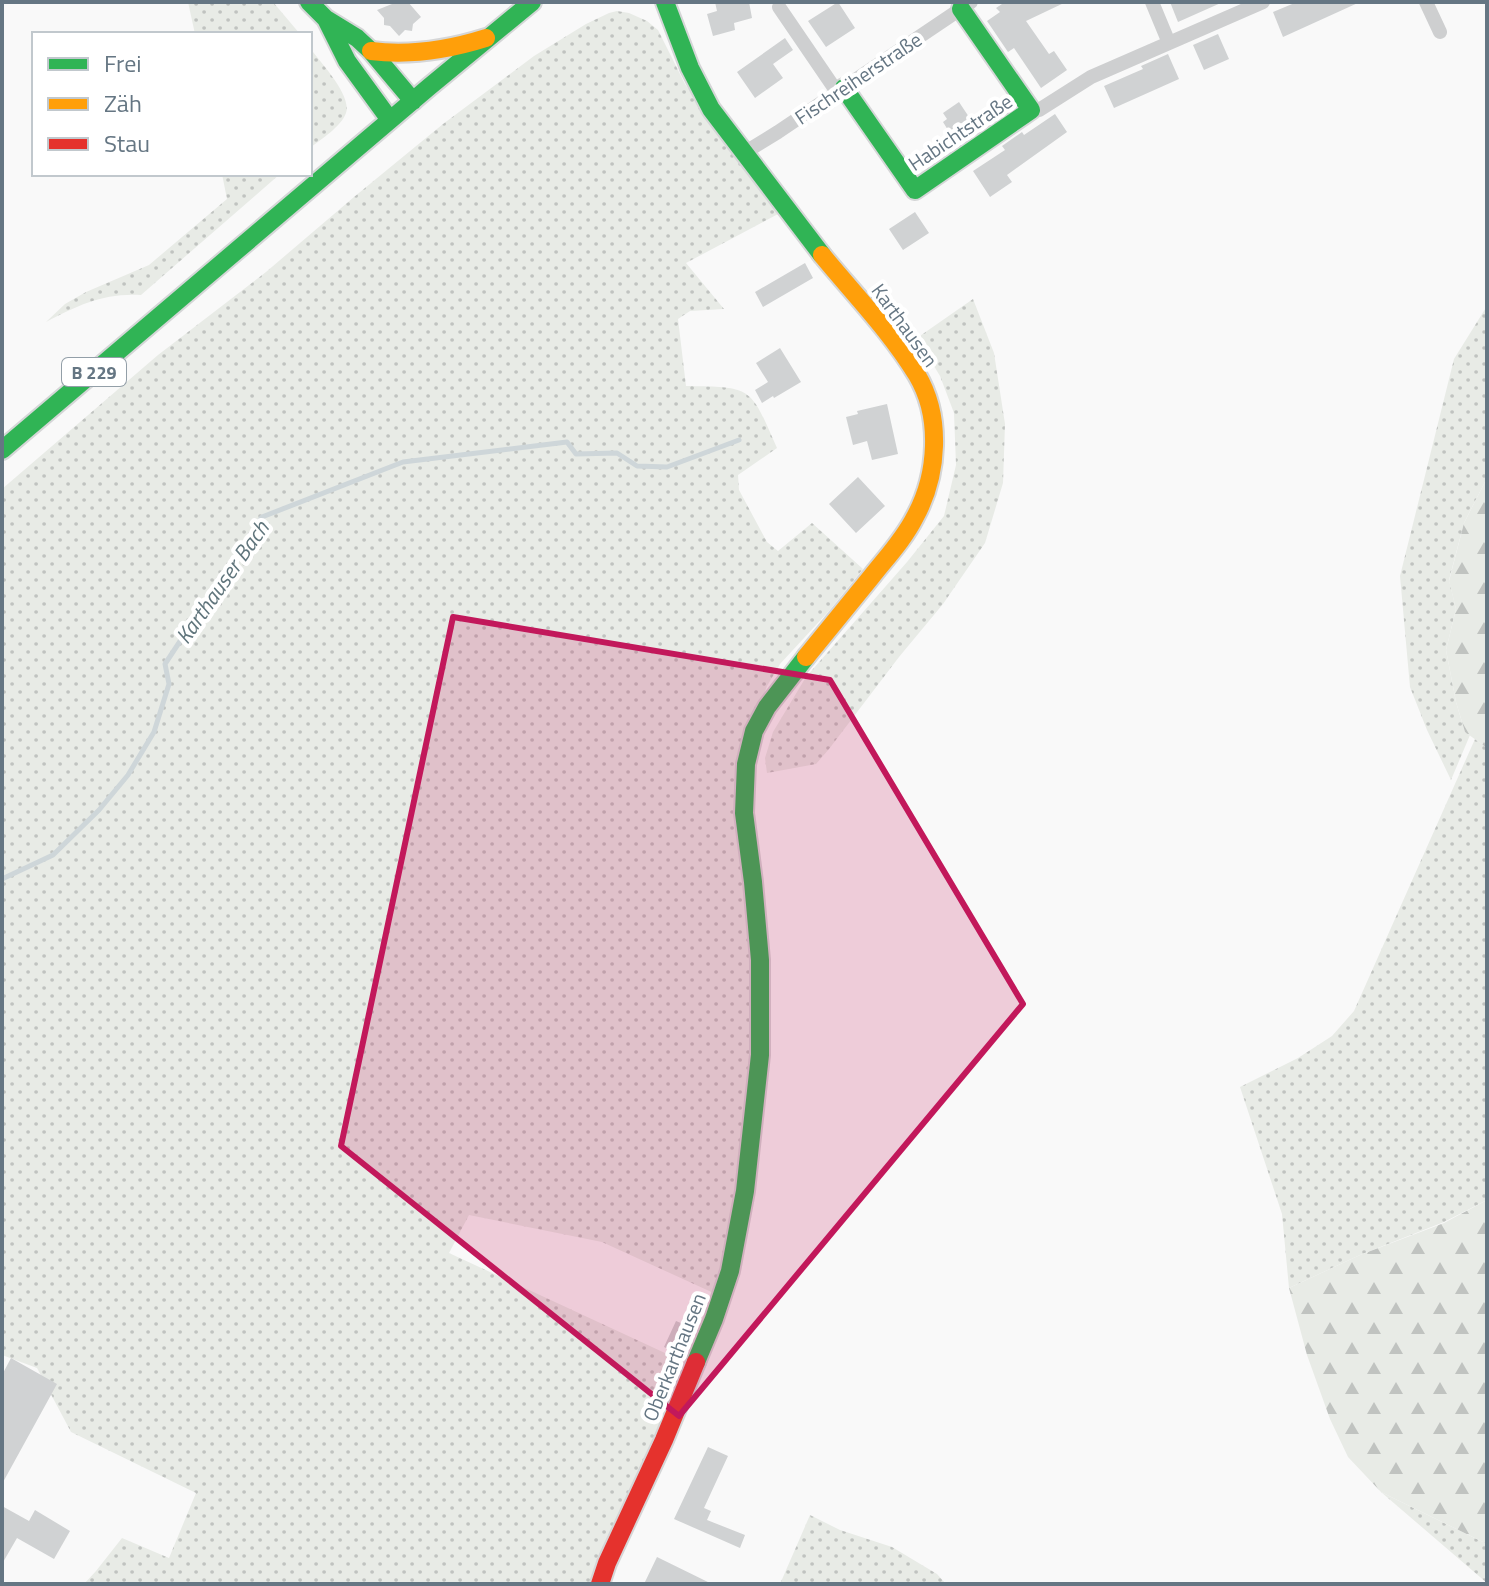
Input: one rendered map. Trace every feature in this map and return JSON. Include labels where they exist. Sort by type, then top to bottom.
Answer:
[{"type":"main road","points":[[309,2],[326,19],[357,38],[371,51],[413,101]]},
{"type":"main road","name":"B 229","points":[[2,450],[532,2]]},
{"type":"main road","name":"Habichtstraße","points":[[841,90],[915,190],[1031,110],[966,5]]},
{"type":"main road","name":"Karthausen","points":[[667,6],[690,68],[711,109],[810,240],[904,356],[922,387],[933,423],[934,455],[917,514],[902,539],[793,672],[754,731],[746,764],[744,813],[760,960],[760,1055],[753,1136]]},
{"type":"main road","points":[[326,19],[347,61],[390,120]]},
{"type":"main road","points":[[371,51],[417,54],[452,48],[490,36]]},
{"type":"main road","name":"Oberkarthausen","points":[[600,1584],[664,1440],[718,1307],[730,1271],[753,1136]]},
{"type":"street","points":[[1152,2],[1169,43]]},
{"type":"street","points":[[1031,110],[1039,110],[1091,77],[1263,2]]},
{"type":"street","points":[[1426,2],[1440,32]]},
{"type":"street","name":"Fischreiherstraße","points":[[744,153],[966,5]]},
{"type":"street","points":[[779,7],[841,90]]},
{"type":"highlighted area","points":[[453,617],[830,680],[1023,1004],[679,1416],[341,1146]]},
{"type":"green space","points":[[188,2],[273,2],[298,32],[195,32]]},
{"type":"green space","points":[[617,11],[647,21],[658,30],[685,84],[780,213],[686,263],[724,309],[690,311],[678,319],[686,386],[738,390],[747,394],[761,413],[777,448],[738,475],[739,490],[767,542],[778,551],[812,523],[863,569],[780,664],[767,686],[751,731],[756,960],[750,1136],[718,1295],[602,1242],[469,1215],[449,1253],[693,1366],[604,1584],[84,1584],[122,1538],[169,1558],[196,1493],[71,1432],[37,1368],[2,1355],[2,489],[158,355],[266,272],[443,124],[534,56],[586,24]]},
{"type":"green space","points":[[312,51],[340,88],[347,106],[340,123],[312,146]]},
{"type":"green space","points":[[222,176],[278,176],[141,295],[92,301],[46,322],[65,304],[86,292],[149,265],[227,199]]},
{"type":"green space","points":[[973,299],[994,353],[1005,424],[1003,483],[985,543],[943,604],[816,764],[767,773],[765,758],[773,732],[806,677],[944,516],[956,465],[954,413],[940,376],[917,338]]},
{"type":"green space","points":[[1487,306],[1487,478],[1464,523],[1449,580],[1456,609],[1446,650],[1456,702],[1465,732],[1470,735],[1451,780],[1410,687],[1400,576],[1454,359]]},
{"type":"green space","points":[[1487,478],[1487,748],[1465,732],[1446,650],[1456,609],[1449,581],[1464,523]]},
{"type":"green space","points":[[1475,739],[1487,748],[1487,1200],[1444,1222],[1360,1255],[1289,1288],[1282,1214],[1240,1087],[1298,1058],[1332,1036],[1354,1011]]},
{"type":"green space","points":[[1487,1200],[1487,1544],[1381,1492],[1348,1457],[1330,1419],[1307,1355],[1289,1288],[1360,1255],[1444,1223]]},
{"type":"green space","points":[[1381,1492],[1487,1544],[1487,1583]]},
{"type":"green space","points":[[810,1515],[840,1530],[892,1547],[937,1574],[946,1584],[780,1584]]},
{"type":"building","points":[[397,2],[408,2],[421,17],[413,24],[412,31],[405,30],[399,36],[390,26],[384,25],[384,18],[377,10]]},
{"type":"building","points":[[715,2],[749,2],[752,18],[734,23],[735,30],[713,36],[707,14],[717,11]]},
{"type":"building","points":[[838,2],[855,28],[826,47],[808,21]]},
{"type":"building","points":[[1005,2],[1066,2],[1026,21],[1049,54],[1054,51],[1067,70],[1041,88],[1014,48],[1008,52],[987,21],[1000,12],[996,8]]},
{"type":"building","points":[[1170,2],[1223,2],[1178,22]]},
{"type":"building","points":[[1297,2],[1360,2],[1283,37],[1273,12]]},
{"type":"building","points":[[1218,34],[1229,59],[1204,70],[1193,45]]},
{"type":"building","points":[[785,38],[793,50],[773,64],[783,78],[755,98],[737,72]]},
{"type":"building","points":[[1168,54],[1179,79],[1114,108],[1104,86]]},
{"type":"building","points":[[959,102],[977,129],[956,143],[943,122],[947,119],[943,113]]},
{"type":"building","points":[[1055,114],[1067,132],[1007,175],[1012,182],[990,197],[973,171],[1005,150],[1002,146],[1022,132],[1024,135]]},
{"type":"building","points":[[915,212],[929,233],[903,250],[889,229]]},
{"type":"building","points":[[805,263],[813,278],[763,307],[755,292]]},
{"type":"building","points":[[780,348],[801,382],[762,403],[755,390],[768,382],[756,363]]},
{"type":"building","points":[[887,404],[898,454],[872,460],[867,441],[853,445],[846,417]]},
{"type":"building","points":[[858,477],[885,506],[856,533],[829,504]]},
{"type":"building","points":[[676,1321],[693,1328],[682,1355],[664,1347]]},
{"type":"building","points":[[11,1358],[57,1384],[2,1484],[2,1375]]},
{"type":"building","points":[[708,1447],[728,1456],[704,1508],[711,1511],[707,1520],[745,1535],[740,1548],[674,1519]]},
{"type":"building","points":[[2,1506],[29,1521],[35,1510],[70,1531],[54,1559],[17,1538],[2,1564]]},
{"type":"building","points":[[657,1557],[712,1584],[644,1584]]},
{"type":"waterway","name":"Karthauser Bach","points":[[2,879],[53,855],[99,810],[128,775],[154,732],[169,684],[165,664],[262,517],[403,462],[567,442],[576,454],[617,453],[637,466],[667,467],[739,440]]},
{"type":"traffic: fast","points":[[309,2],[326,19],[357,38],[371,51],[413,101]]},
{"type":"traffic: fast","points":[[2,450],[532,2]]},
{"type":"traffic: fast","points":[[665,2],[690,68],[711,109],[822,255]]},
{"type":"traffic: fast","points":[[844,88],[915,190],[1031,110],[961,9]]},
{"type":"traffic: fast","points":[[326,19],[347,61],[390,120]]},
{"type":"traffic: fast","points":[[696,1362],[730,1271],[745,1191],[760,1055],[760,960],[744,813],[746,764],[754,731],[767,707],[806,657]]},
{"type":"traffic: slow","points":[[371,51],[429,51],[486,38]]},
{"type":"traffic: slow","points":[[806,657],[911,525],[929,483],[934,446],[930,409],[917,375],[884,328],[822,255]]},
{"type":"traffic: jam","points":[[600,1584],[696,1362]]}]
